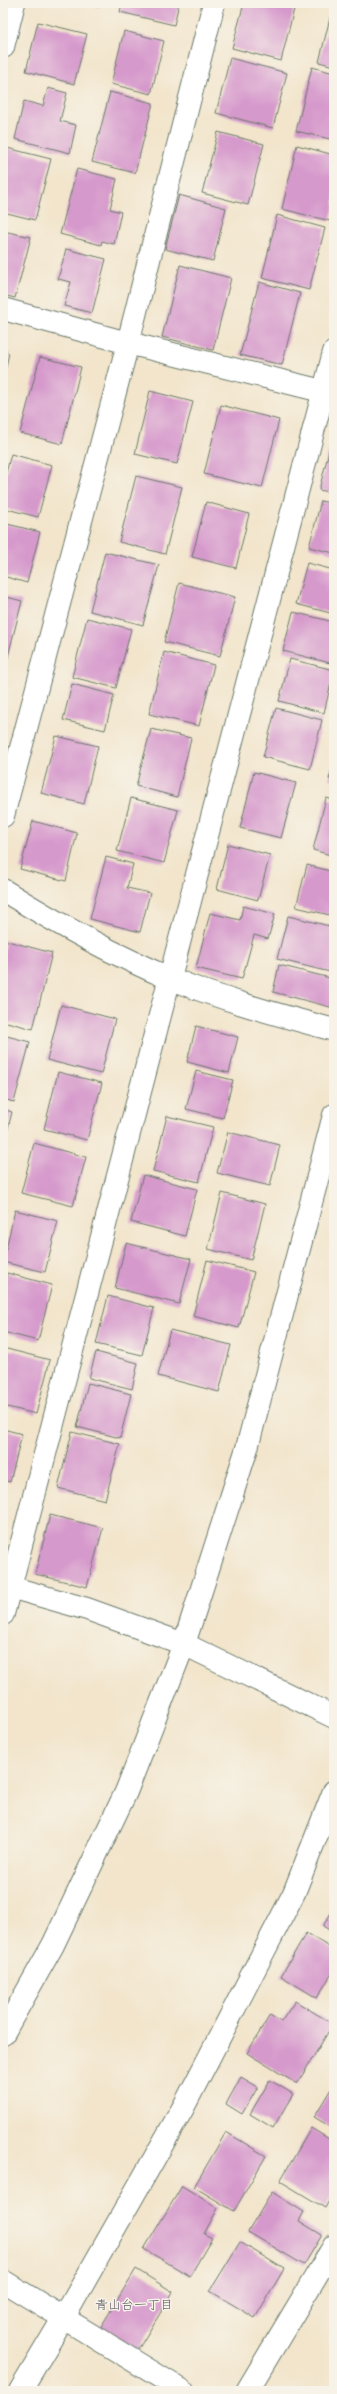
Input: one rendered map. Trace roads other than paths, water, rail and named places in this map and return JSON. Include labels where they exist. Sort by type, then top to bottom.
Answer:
[{"type":"street","points":[[3,47],[14,3]]},
{"type":"street","points":[[3,816],[128,343],[214,3]]},
{"type":"street","points":[[3,310],[128,343],[329,392]]},
{"type":"street","points":[[3,1614],[7,1586],[169,978],[329,392],[334,352]]},
{"type":"street","points":[[3,890],[56,923],[169,978],[257,1009],[334,1030]]},
{"type":"street","points":[[3,2034],[53,1945],[126,1792],[184,1644],[247,1448],[334,1115]]},
{"type":"street","points":[[7,1586],[87,1609],[184,1644],[334,1717]]},
{"type":"street","points":[[20,2391],[63,2319],[183,2108],[294,1893],[334,1791]]},
{"type":"street","points":[[247,2391],[334,2246]]},
{"type":"street","points":[[3,2281],[183,2391]]},
{"type":"district","name":"青山台一丁目","points":[[134,2306]]}]
